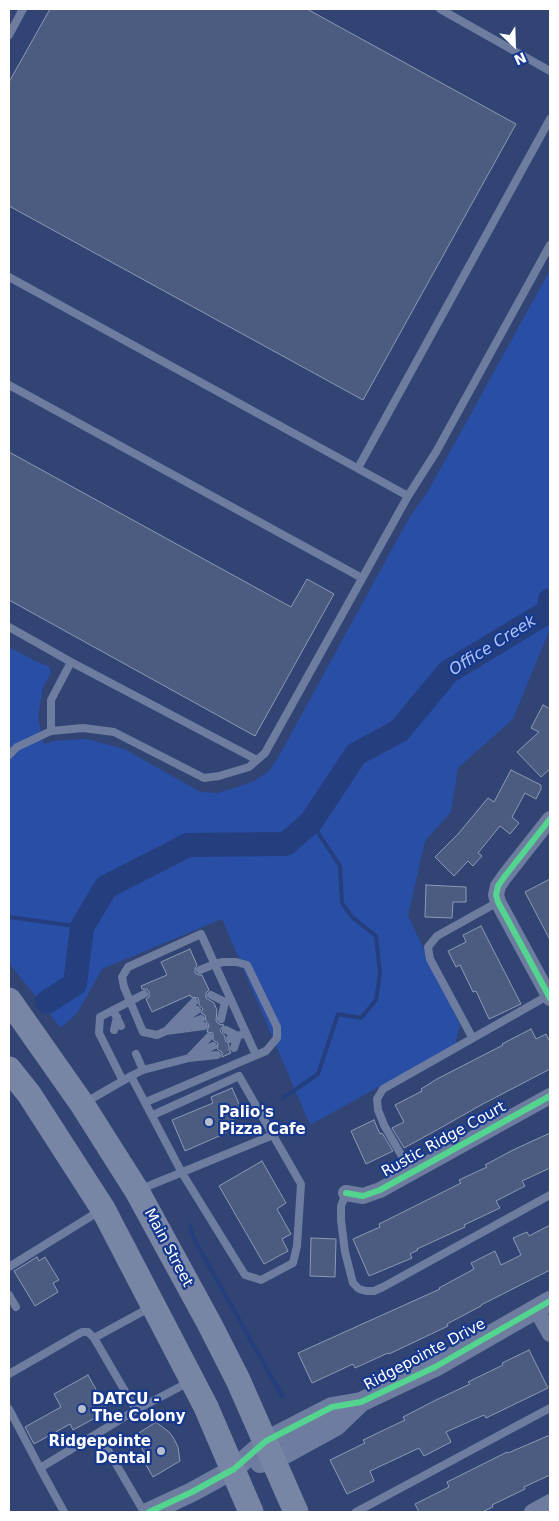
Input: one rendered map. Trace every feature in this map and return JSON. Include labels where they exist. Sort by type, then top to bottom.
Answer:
[{"type":"main road","name":"Main Street","points":[[9,1000],[82,1104],[137,1191],[238,1380],[296,1512]]},
{"type":"main road","points":[[9,1069],[29,1094],[103,1209],[192,1380],[234,1469],[251,1512]]},
{"type":"main road","points":[[103,1209],[137,1191]]},
{"type":"street","points":[[548,827],[504,876],[498,886],[496,895],[498,902],[550,996]]},
{"type":"street","name":"Rustic Ridge Court","points":[[346,1193],[363,1196],[380,1190],[550,1096]]},
{"type":"street","points":[[543,1305],[550,1334]]},
{"type":"street","name":"Ridgepointe Drive","points":[[149,1512],[270,1451],[336,1426],[361,1402],[435,1367],[543,1305]]},
{"type":"lane","points":[[9,35],[23,9]]},
{"type":"lane","points":[[440,9],[550,71]]},
{"type":"lane","points":[[358,468],[550,119]]},
{"type":"lane","points":[[9,755],[17,747],[51,731],[83,728],[114,732],[204,778],[219,776],[249,767],[265,753],[408,496],[436,452],[550,245]]},
{"type":"lane","points":[[9,277],[408,496]]},
{"type":"lane","points":[[9,385],[362,578]]},
{"type":"lane","points":[[9,627],[71,662],[257,760]]},
{"type":"lane","points":[[51,731],[50,700],[71,662]]},
{"type":"lane","points":[[472,1037],[430,959],[428,947],[437,936],[498,902]]},
{"type":"lane","points":[[198,1010],[157,1035],[143,1032],[124,987],[122,977],[128,967],[201,934],[215,964],[242,1034],[256,1055]]},
{"type":"lane","points":[[146,1102],[266,1051],[274,1044],[277,1038],[277,1028],[247,964],[236,962],[215,964],[200,970]]},
{"type":"lane","points":[[123,1081],[99,1033],[100,1017],[115,1014],[144,994]]},
{"type":"lane","points":[[411,1172],[381,1118],[378,1110],[379,1094],[383,1089],[472,1037],[550,996]]},
{"type":"lane","points":[[213,999],[228,1001]]},
{"type":"lane","points":[[220,1015],[228,1001]]},
{"type":"lane","points":[[166,1031],[194,1002]]},
{"type":"lane","points":[[115,1014],[121,1026],[115,1014]]},
{"type":"lane","points":[[166,1031],[203,1023]]},
{"type":"lane","points":[[226,1030],[242,1034]]},
{"type":"lane","points":[[230,1039],[242,1034]]},
{"type":"lane","points":[[234,1048],[242,1034]]},
{"type":"lane","points":[[189,1058],[209,1037]]},
{"type":"lane","points":[[189,1058],[213,1046]]},
{"type":"lane","points":[[141,1066],[135,1054],[141,1066]]},
{"type":"lane","points":[[82,1104],[131,1076],[141,1066],[217,1055]]},
{"type":"lane","points":[[131,1076],[182,1172],[245,1275],[261,1280],[292,1263],[297,1246],[301,1184],[239,1076],[152,1115]]},
{"type":"lane","points":[[137,1191],[273,1135]]},
{"type":"lane","points":[[346,1193],[341,1206],[345,1252],[353,1283],[359,1289],[366,1291],[383,1288],[550,1195]]},
{"type":"lane","points":[[9,1267],[103,1209]]},
{"type":"lane","points":[[9,1296],[16,1307]]},
{"type":"lane","points":[[94,1338],[154,1306]]},
{"type":"lane","points":[[9,1374],[82,1332],[88,1332],[94,1338],[136,1410]]},
{"type":"lane","points":[[40,1468],[136,1410],[192,1380]]},
{"type":"lane","points":[[356,1512],[550,1408]]},
{"type":"lane","points":[[9,1409],[64,1512]]},
{"type":"lane","points":[[98,1433],[144,1512]]},
{"type":"shaded area","points":[[550,270],[550,629],[513,719],[458,768],[451,812],[425,841],[408,916],[460,1025],[455,1045],[310,1125],[222,919],[102,969],[78,1012],[61,1028],[9,963],[9,647],[37,662],[49,666],[51,673],[43,687],[38,718],[44,744],[54,741],[87,739],[124,749],[201,792],[217,793],[234,788],[254,781],[269,771],[411,515],[427,493]]},
{"type":"building","points":[[50,9],[307,9],[516,124],[363,400],[9,206],[9,82]]},
{"type":"building","points":[[9,452],[291,607],[307,579],[334,594],[255,736],[9,600]]},
{"type":"building","points":[[543,705],[550,709],[550,769],[541,777],[517,752],[539,732],[531,728]]},
{"type":"building","points":[[511,770],[541,785],[536,799],[525,793],[512,817],[519,823],[510,834],[500,826],[478,853],[482,856],[473,866],[468,861],[454,876],[435,857],[458,834],[488,798],[494,802]]},
{"type":"building","points":[[550,879],[550,940],[525,892]]},
{"type":"building","points":[[426,885],[466,887],[466,902],[453,902],[452,918],[425,917]]},
{"type":"building","points":[[481,926],[521,1004],[489,1019],[476,991],[473,992],[460,965],[456,967],[448,951],[466,942],[463,935]]},
{"type":"building","points":[[190,949],[197,965],[195,973],[202,975],[209,990],[206,993],[206,998],[214,1003],[217,1010],[216,1021],[224,1025],[220,1031],[225,1036],[231,1053],[222,1057],[222,1052],[217,1049],[218,1043],[213,1040],[213,1033],[207,1032],[209,1025],[205,1015],[201,1013],[203,1009],[199,1005],[198,998],[191,997],[190,995],[152,1012],[146,999],[149,997],[149,992],[147,989],[142,989],[141,986],[167,975],[161,962]]},
{"type":"building","points":[[531,1029],[536,1039],[546,1034],[550,1042],[550,1069],[404,1148],[392,1128],[404,1122],[395,1105],[422,1091],[421,1089],[437,1079]]},
{"type":"building","points":[[232,1088],[244,1115],[222,1124],[226,1133],[185,1151],[172,1120],[213,1103],[211,1097]]},
{"type":"building","points":[[374,1120],[380,1134],[382,1133],[393,1151],[366,1164],[351,1131]]},
{"type":"building","points":[[550,1133],[550,1168],[522,1181],[525,1186],[496,1201],[500,1208],[464,1225],[465,1227],[417,1249],[410,1254],[412,1258],[369,1276],[353,1239],[380,1227],[379,1224],[461,1183],[459,1180],[487,1167],[485,1165]]},
{"type":"building","points":[[262,1161],[286,1203],[277,1209],[291,1234],[282,1239],[288,1251],[264,1264],[219,1186]]},
{"type":"building","points":[[550,1225],[550,1270],[481,1305],[447,1324],[448,1326],[389,1354],[355,1368],[353,1364],[312,1383],[298,1353],[440,1289],[474,1269],[471,1263],[495,1251],[501,1265],[521,1255],[513,1238],[527,1232],[529,1236]]},
{"type":"building","points":[[311,1238],[336,1239],[335,1277],[310,1276]]},
{"type":"building","points":[[37,1257],[39,1261],[45,1257],[59,1280],[53,1283],[58,1292],[35,1306],[14,1271]]},
{"type":"building","points":[[529,1350],[548,1388],[486,1418],[484,1415],[446,1432],[451,1442],[424,1456],[419,1448],[370,1471],[374,1481],[347,1494],[330,1460],[365,1443],[363,1440],[405,1420],[403,1417],[470,1384],[468,1382]]},
{"type":"building","name":"DATCU - The Colony","points":[[88,1375],[108,1411],[73,1430],[70,1424],[34,1444],[25,1427],[61,1407],[54,1394]]},
{"type":"building","name":"Ridgepointe Dental","points":[[156,1422],[173,1437],[178,1447],[180,1461],[153,1477],[142,1458],[146,1455],[134,1436]]},
{"type":"building","points":[[550,1435],[550,1475],[524,1487],[525,1489],[482,1512],[419,1512],[415,1504],[449,1487],[447,1482],[507,1452]]},
{"type":"waterway","name":"Office Creek","points":[[47,1002],[75,984],[82,927],[106,887],[188,845],[286,844],[311,822],[356,754],[399,731],[448,672],[549,611],[550,600]]},
{"type":"waterway","points":[[283,1098],[318,1074],[338,1014],[361,1018],[376,1000],[380,973],[376,936],[352,917],[342,903],[340,866],[311,822]]},
{"type":"waterway","points":[[9,917],[82,927]]},
{"type":"waterway","points":[[190,1225],[193,1237],[282,1396]]},
{"type":"cycle path","points":[[550,819],[505,876],[498,886],[496,895],[550,998]]},
{"type":"cycle path","points":[[346,1193],[363,1196],[380,1190],[550,1096]]},
{"type":"cycle path","points":[[149,1512],[192,1492],[234,1469],[266,1441],[332,1407],[361,1402],[435,1367],[550,1301]]},
{"type":"place","name":"Palio's Pizza Cafe","points":[[209,1122]]},
{"type":"place","name":"DATCU - The Colony","points":[[82,1409]]},
{"type":"place","name":"Ridgepointe Dental","points":[[161,1451]]}]
